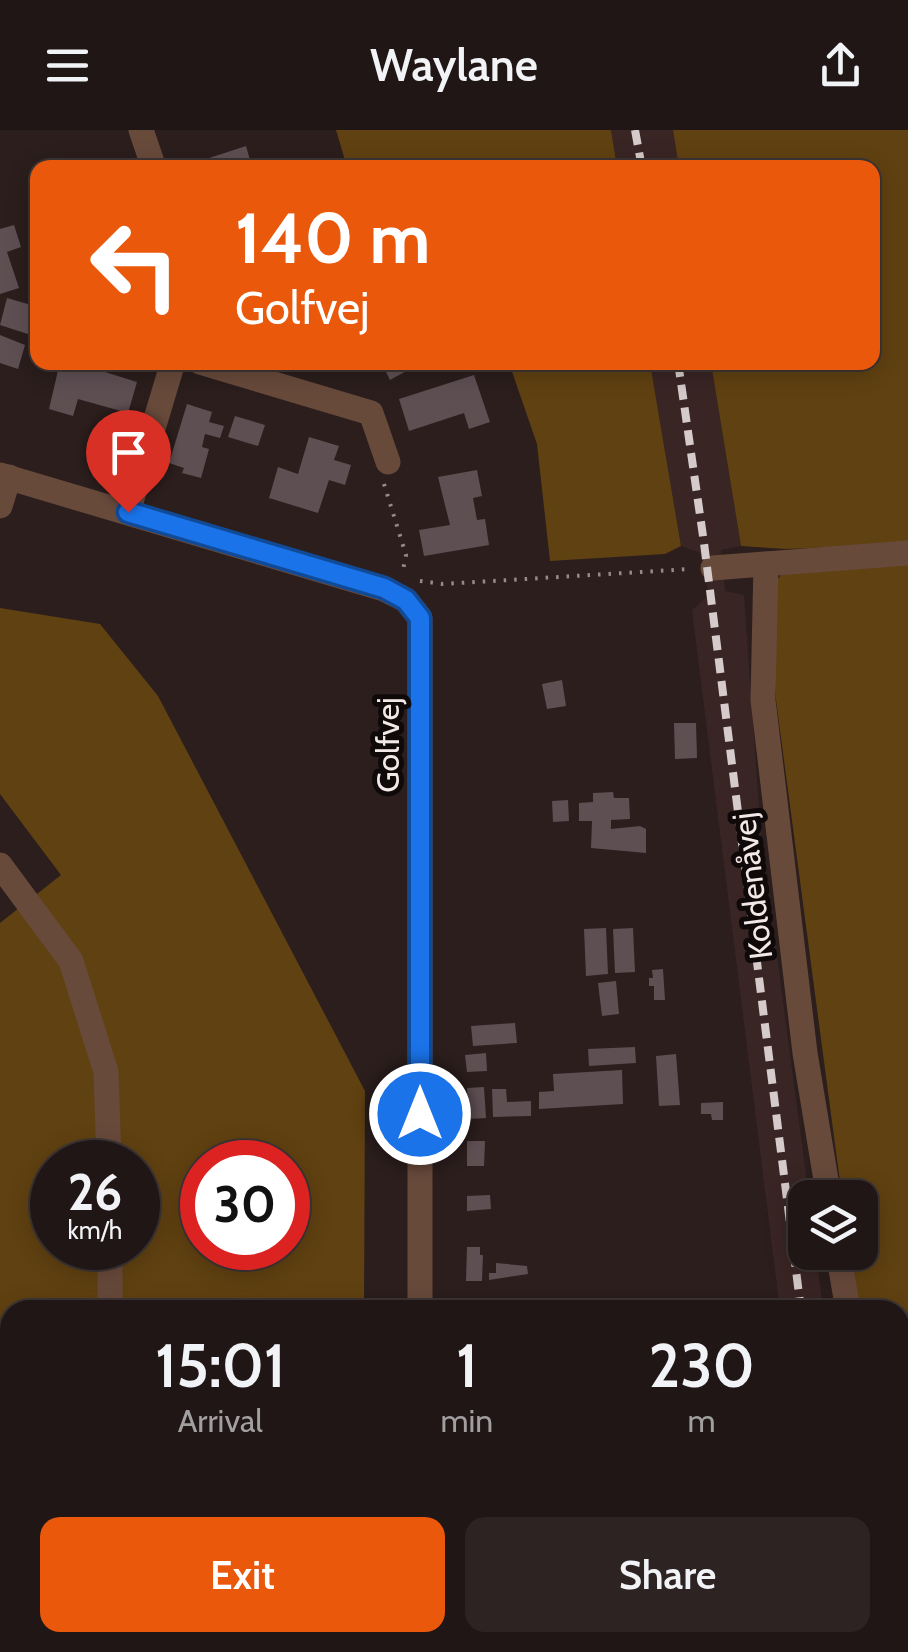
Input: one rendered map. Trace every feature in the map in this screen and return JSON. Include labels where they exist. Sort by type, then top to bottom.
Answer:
[{"type":"street","points":[[141,130],[151,160]]},
{"type":"street","points":[[128,512],[171,370]]},
{"type":"street","points":[[227,370],[372,413],[388,462]]},
{"type":"street","name":"Golfvej","points":[[0,506],[5,476],[384,588],[406,600],[420,618],[420,1300]]},
{"type":"street","points":[[713,568],[908,554]]},
{"type":"street","name":"Koldenåvej","points":[[766,564],[763,700],[805,1053],[826,1180]]},
{"type":"street","points":[[4,878],[44,920],[71,961],[106,1072],[108,1140]]},
{"type":"street","points":[[110,1270],[110,1300]]},
{"type":"street","points":[[841,1270],[846,1300]]},
{"type":"path","points":[[388,462],[380,472],[406,555],[403,574],[392,569]]},
{"type":"path","points":[[418,581],[443,584],[713,568]]},
{"type":"shaded area","points":[[336,130],[611,130],[616,160],[345,160]]},
{"type":"shaded area","points":[[611,130],[673,130],[678,160],[616,160]]},
{"type":"shaded area","points":[[673,130],[908,130],[908,544],[786,549],[741,546],[712,370],[880,370],[880,160],[678,160]]},
{"type":"shaded area","points":[[511,370],[651,370],[681,546],[665,554],[550,561],[537,444]]},
{"type":"shaded area","points":[[651,370],[712,370],[741,546],[721,550],[725,591],[744,595],[761,836],[807,1180],[788,1180],[788,1270],[818,1270],[822,1300],[779,1300],[692,610],[709,595],[700,553],[681,546]]},
{"type":"shaded area","points":[[908,564],[908,1300],[857,1300],[852,1270],[878,1270],[878,1180],[840,1180],[776,700],[773,585],[784,571]]},
{"type":"shaded area","points":[[0,608],[100,624],[158,696],[365,1091],[364,1300],[0,1300],[0,923],[61,875],[0,794]]},
{"type":"building","points":[[246,146],[250,160],[203,160]]},
{"type":"building","points":[[14,225],[21,247],[7,252],[19,288],[0,294],[0,229]]},
{"type":"building","points":[[7,298],[30,305],[30,335],[0,325]]},
{"type":"building","points":[[0,335],[25,345],[18,369],[0,363]]},
{"type":"building","points":[[58,370],[99,370],[137,382],[128,413],[78,399],[73,416],[49,409]]},
{"type":"building","points":[[385,370],[408,370],[390,380]]},
{"type":"building","points":[[474,375],[490,422],[469,429],[464,413],[409,431],[399,399]]},
{"type":"building","points":[[187,404],[212,412],[209,422],[224,426],[220,438],[205,434],[202,447],[209,449],[201,478],[182,473],[184,468],[169,463]]},
{"type":"building","points":[[235,416],[265,425],[258,446],[228,437]]},
{"type":"building","points":[[309,437],[339,446],[334,460],[351,465],[345,485],[329,480],[318,513],[269,498],[278,467],[298,474]]},
{"type":"building","points":[[477,470],[482,496],[473,498],[477,520],[485,519],[489,545],[424,556],[419,530],[450,525],[438,477]]},
{"type":"building","points":[[562,680],[566,706],[547,709],[542,684]]},
{"type":"building","points":[[674,723],[696,723],[697,758],[675,759]]},
{"type":"building","points":[[613,792],[614,798],[629,798],[630,819],[611,820],[611,829],[646,829],[646,853],[591,848],[592,821],[579,821],[579,803],[593,802],[593,793]]},
{"type":"building","points":[[568,800],[569,821],[553,822],[552,801]]},
{"type":"building","points":[[606,928],[608,974],[586,976],[584,929]]},
{"type":"building","points":[[633,928],[635,972],[615,973],[613,929]]},
{"type":"building","points":[[663,969],[665,1000],[654,1000],[654,986],[649,986],[649,978],[653,978],[652,970]]},
{"type":"building","points":[[616,981],[619,1014],[602,1016],[598,983]]},
{"type":"building","points":[[515,1023],[517,1043],[473,1046],[471,1026]]},
{"type":"building","points":[[635,1047],[636,1063],[589,1066],[588,1049]]},
{"type":"building","points":[[486,1053],[487,1071],[467,1072],[465,1055]]},
{"type":"building","points":[[676,1054],[680,1105],[659,1106],[656,1056]]},
{"type":"building","points":[[622,1070],[623,1104],[539,1109],[539,1092],[554,1091],[553,1074]]},
{"type":"building","points":[[484,1087],[486,1118],[468,1119],[467,1088]]},
{"type":"building","points":[[492,1089],[506,1089],[507,1102],[531,1101],[531,1116],[493,1117]]},
{"type":"building","points":[[723,1102],[723,1120],[701,1114],[701,1103]]},
{"type":"building","points":[[467,1141],[485,1141],[484,1166],[467,1166]]},
{"type":"building","points":[[490,1195],[491,1209],[467,1211],[467,1196]]},
{"type":"building","points":[[467,1247],[480,1247],[482,1281],[466,1281]]},
{"type":"building","points":[[496,1263],[527,1266],[528,1274],[489,1280],[489,1273],[496,1273]]},
{"type":"railway","points":[[635,130],[641,160]]},
{"type":"railway","points":[[679,370],[800,1300]]},
{"type":"route","points":[[128,512],[384,588],[406,600],[420,618],[420,1114]]}]
